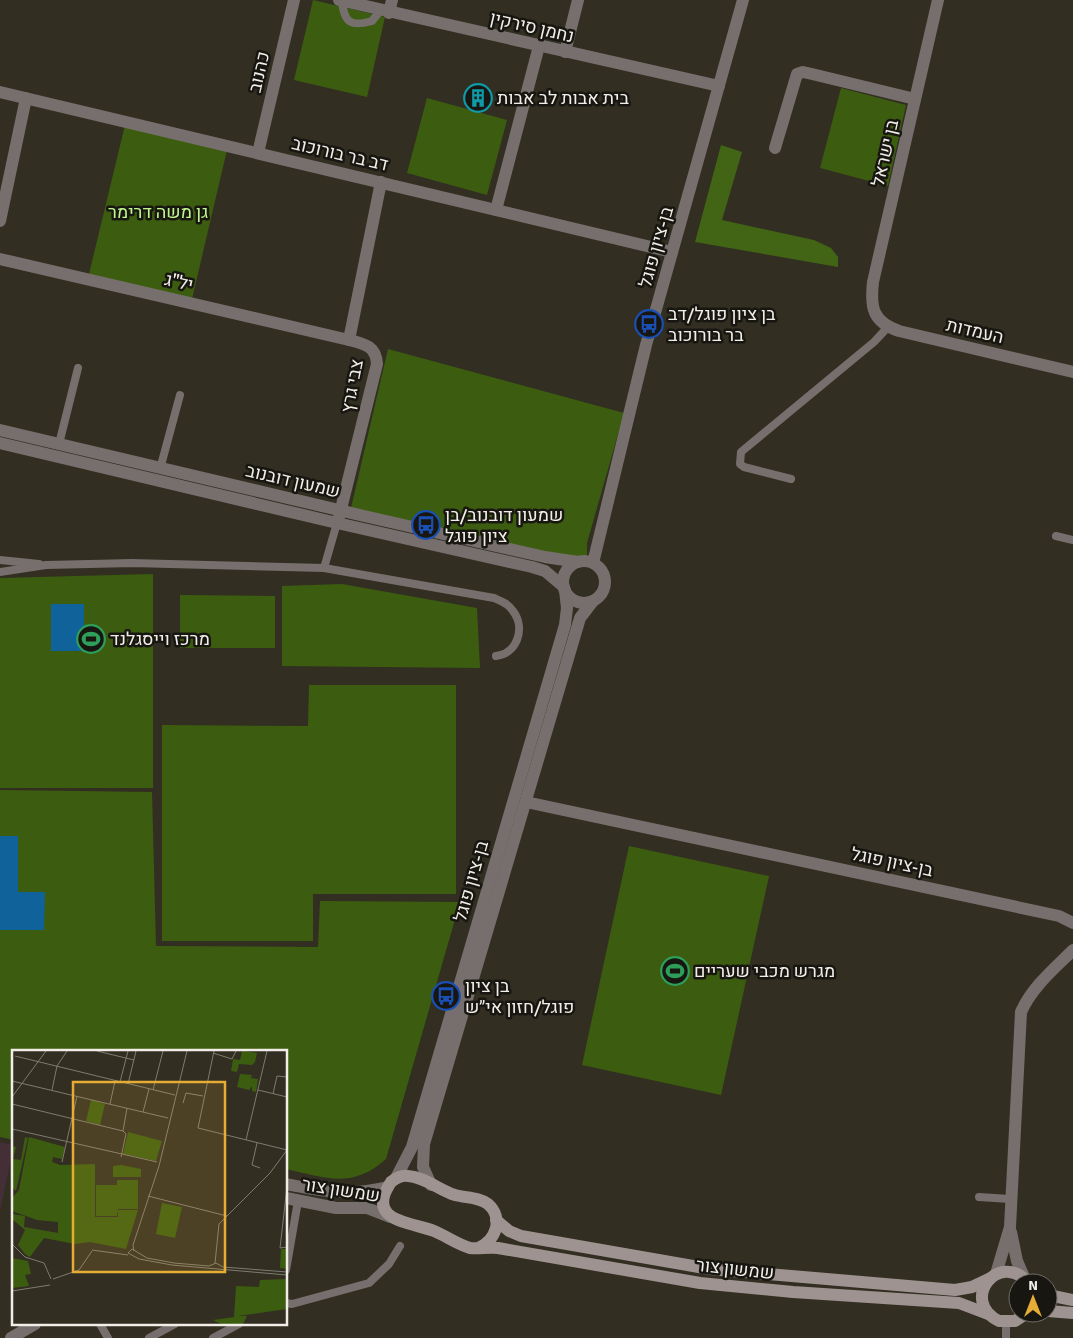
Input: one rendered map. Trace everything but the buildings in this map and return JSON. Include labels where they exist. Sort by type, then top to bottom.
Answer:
[{"type":"main road","name":"שמשון צור","points":[[392,1182],[412,1176],[452,1194],[484,1202],[494,1211],[496,1220],[509,1231],[527,1237],[675,1264],[746,1273],[955,1290],[972,1287],[993,1276]]},
{"type":"main road","points":[[390,1217],[384,1204],[392,1182]]},
{"type":"main road","name":"שמשון צור","points":[[390,1217],[406,1224],[432,1230],[464,1246],[504,1248],[700,1283],[793,1292],[959,1303],[988,1314],[999,1321],[1006,1322]]},
{"type":"main road","points":[[478,1248],[490,1241],[495,1233],[496,1220]]},
{"type":"main road","points":[[988,1314],[982,1302],[983,1289],[993,1276],[1009,1271],[1013,1273]]},
{"type":"main road","points":[[1058,1298],[1073,1300]]},
{"type":"main road","points":[[1058,1312],[1073,1313]]},
{"type":"street","name":"כהנוב","points":[[258,153],[294,0]]},
{"type":"street","name":"נחמן סירקין","points":[[340,0],[385,12],[719,86]]},
{"type":"street","points":[[385,12],[392,0]]},
{"type":"street","points":[[565,52],[578,0]]},
{"type":"street","name":"בן-ציון פוגל","points":[[593,563],[646,345],[743,0]]},
{"type":"street","name":"בן ישראל","points":[[888,327],[880,322],[876,314],[872,296],[873,282],[938,0]]},
{"type":"street","points":[[496,210],[539,46]]},
{"type":"street","points":[[775,148],[797,74],[803,72],[915,99]]},
{"type":"street","name":"דב בר בורוכוב","points":[[0,92],[672,252]]},
{"type":"street","points":[[0,221],[26,98]]},
{"type":"street","name":"צבי גרץ","points":[[337,523],[377,364],[376,355],[372,348],[349,340],[381,182]]},
{"type":"street","name":"יל\"ג","points":[[0,259],[349,340]]},
{"type":"street","name":"העמדות","points":[[888,327],[1073,372]]},
{"type":"street","name":"שמעון דובנוב","points":[[0,430],[160,469],[545,557],[578,562]]},
{"type":"street","name":"שמעון דובנוב","points":[[0,443],[532,567],[545,571],[565,589]]},
{"type":"street","points":[[578,562],[593,563],[603,572],[605,582],[601,594],[593,601],[577,601],[565,589],[563,580],[567,570],[578,562]]},
{"type":"street","name":"בן-ציון פוגל","points":[[392,1182],[412,1146],[564,625],[567,608],[565,589]]},
{"type":"street","name":"בן-ציון פוגל","points":[[431,1185],[423,1167],[424,1144],[580,618],[593,601]]},
{"type":"street","name":"בן-ציון פוגל","points":[[526,802],[1050,914],[1073,923]]},
{"type":"street","points":[[1023,1273],[1017,1261],[1010,1227],[1021,1012],[1026,1000],[1042,980],[1073,950]]},
{"type":"street","name":"שמשון צור","points":[[288,1184],[344,1194],[364,1193],[392,1182]]},
{"type":"street","name":"שמשון צור","points":[[292,1200],[336,1208],[367,1208],[390,1217]]},
{"type":"street","points":[[993,1276],[1006,1245],[1010,1227]]},
{"type":"street","points":[[11,1338],[32,1326]]},
{"type":"lane","points":[[340,0],[343,13],[348,22],[354,24],[372,21],[385,12]]},
{"type":"lane","points":[[791,479],[744,467],[740,464],[741,452],[874,342],[888,327]]},
{"type":"lane","points":[[59,444],[78,368]]},
{"type":"lane","points":[[160,469],[180,395]]},
{"type":"lane","points":[[324,568],[337,523]]},
{"type":"lane","points":[[1056,536],[1073,540]]},
{"type":"lane","points":[[0,560],[46,565],[109,564],[324,568],[494,598],[506,603],[513,610],[518,619],[519,630],[517,642],[504,655],[496,656]]},
{"type":"lane","points":[[0,572],[46,565]]},
{"type":"lane","points":[[979,1197],[1010,1199]]},
{"type":"lane","points":[[288,1247],[292,1200]]},
{"type":"lane","points":[[288,1303],[292,1304],[369,1283],[390,1264],[400,1246]]},
{"type":"lane","points":[[1006,1322],[1006,1338]]},
{"type":"lane","points":[[101,1326],[108,1338]]},
{"type":"lane","points":[[149,1338],[171,1326]]},
{"type":"lane","points":[[213,1338],[235,1326]]},
{"type":"shaded area","points":[[0,1142],[12,1145],[12,1154],[0,1211]]},
{"type":"green space","points":[[313,0],[385,17],[367,97],[294,80]]},
{"type":"green space","points":[[841,88],[906,105],[888,186],[820,168]]},
{"type":"green space","points":[[427,98],[507,120],[487,195],[407,173]]},
{"type":"green space","name":"גן משה דרימר","points":[[125,125],[227,150],[192,299],[89,274]]},
{"type":"green space","points":[[721,145],[742,152],[722,220],[814,240],[831,248],[838,257],[838,267],[695,242]]},
{"type":"green space","points":[[388,349],[624,413],[587,543],[587,556],[574,560],[351,508]]},
{"type":"green space","points":[[153,574],[153,788],[0,788],[0,578]]},
{"type":"green space","points":[[342,584],[477,608],[480,668],[282,666],[282,586]]},
{"type":"green space","points":[[180,595],[275,596],[275,648],[180,648]]},
{"type":"green space","points":[[309,685],[456,685],[456,894],[313,894],[313,941],[162,941],[162,725],[308,726]]},
{"type":"green space","points":[[0,790],[152,792],[156,946],[318,947],[320,901],[460,902],[386,1159],[374,1168],[350,1178],[339,1179],[288,1169],[288,1050],[12,1050],[12,1140],[0,1137]]},
{"type":"green space","name":"מגרש מכבי שעריים","points":[[629,846],[769,876],[721,1095],[582,1065]]},
{"type":"water","points":[[51,604],[84,604],[84,651],[51,651]]},
{"type":"water","points":[[0,836],[18,836],[18,892],[45,892],[44,930],[0,930]]},
{"type":"place","name":"בית אבות לב אבות","points":[[478,98]]},
{"type":"place","name":"בן ציון פוגל/דב בר בורוכוב","points":[[649,324]]},
{"type":"place","name":"שמעון דובנוב/בן ציון פוגל","points":[[426,525]]},
{"type":"place","name":"מרכז וייסגלנד","points":[[91,639]]},
{"type":"place","name":"מגרש מכבי שעריים","points":[[675,971]]},
{"type":"place","name":"בן ציון פוגל/חזון אי״ש","points":[[446,996]]}]
